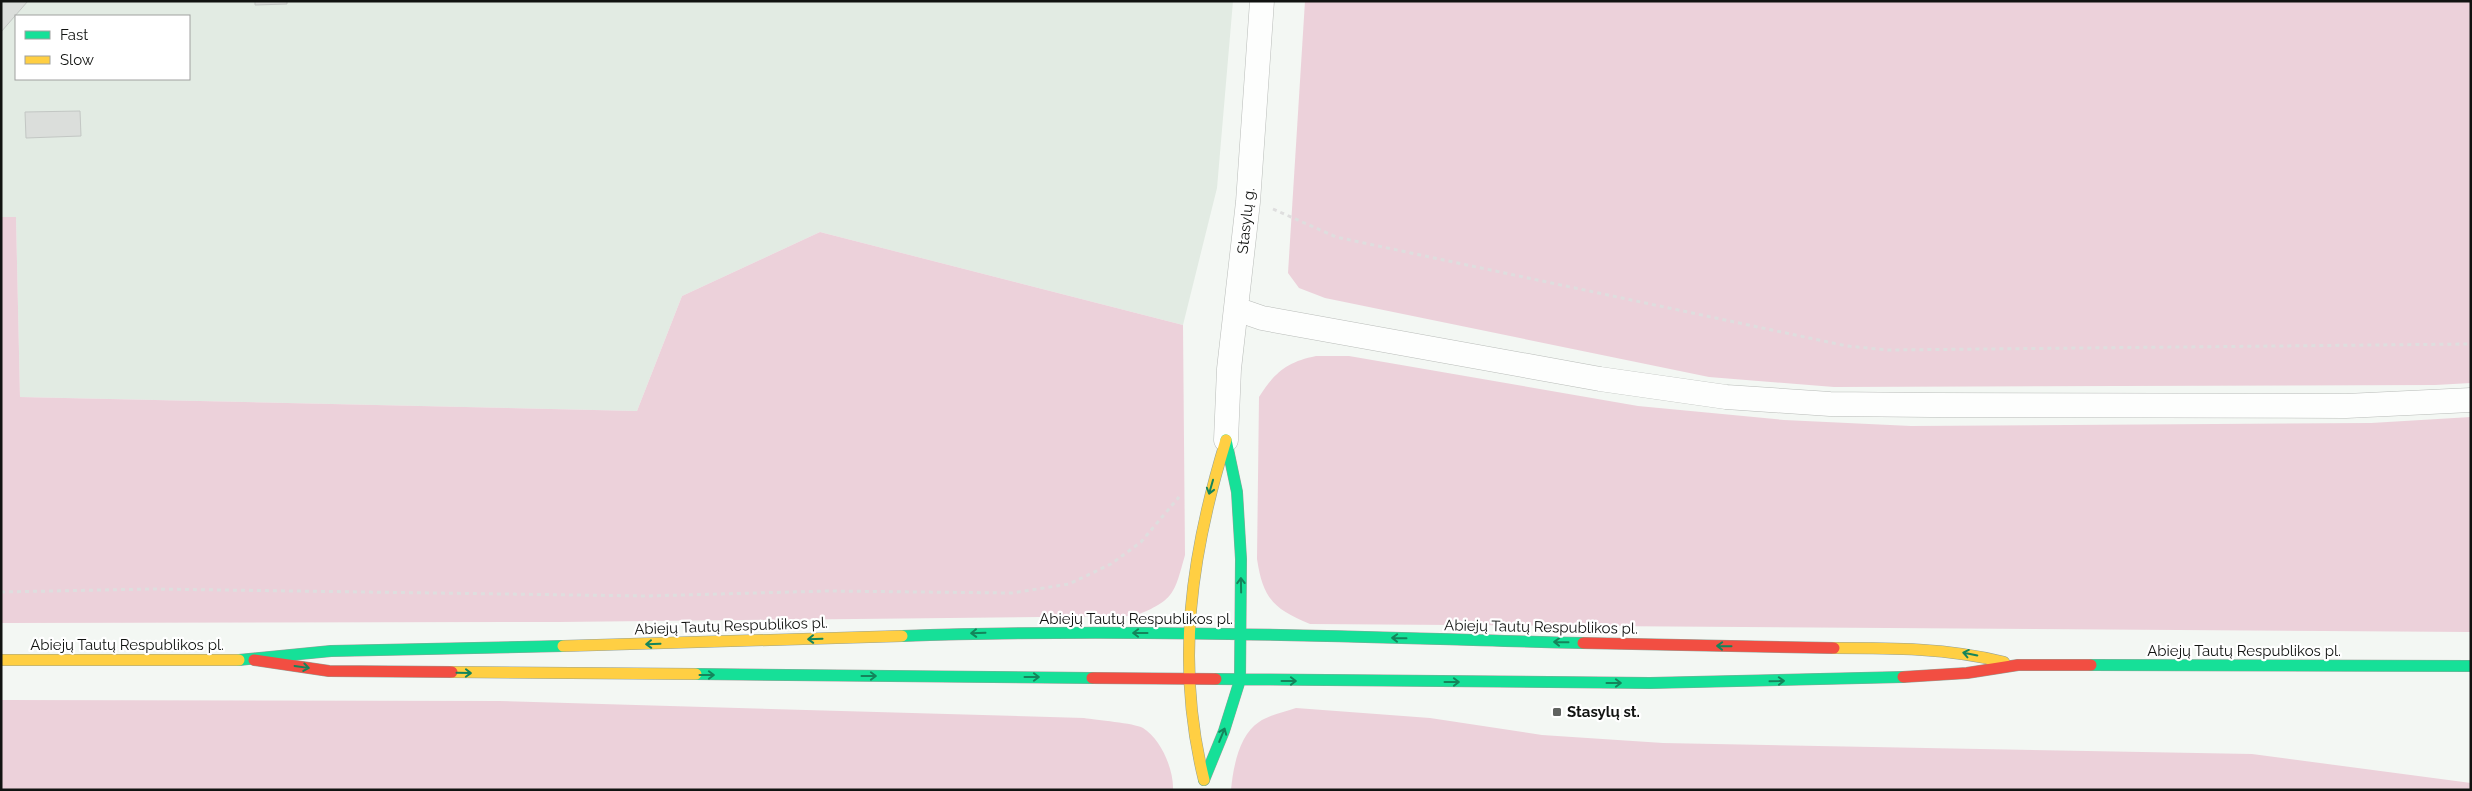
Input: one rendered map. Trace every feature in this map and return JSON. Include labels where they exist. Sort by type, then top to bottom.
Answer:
[{"type":"highway","points":[[1204,785],[1192,726],[1188,679],[1189,633],[1194,576],[1210,490],[1226,440]]},
{"type":"highway","points":[[1204,785],[1240,680],[1240,559],[1237,492],[1226,440]]},
{"type":"highway","name":"Abiejų Tautų Respublikos pl.","points":[[1,660],[254,660],[331,651],[983,633],[1189,633],[1772,648],[1899,648],[1966,653],[2018,666]]},
{"type":"highway","name":"Abiejų Tautų Respublikos pl.","points":[[254,660],[329,671],[1640,683],[1916,677],[2018,666],[2471,666]]},
{"type":"street","name":"Stasylų g.","points":[[1226,440],[1228,369],[1248,202],[1262,1]]},
{"type":"street","points":[[1236,309],[1262,318],[1600,379],[1726,397],[1830,404],[1930,405],[2346,406],[2471,400]]},
{"type":"path","points":[[1248,202],[1281,211],[1336,237],[1847,346],[1888,350],[2471,344]]},
{"type":"path","points":[[1,592],[152,589],[646,596],[828,592],[1012,593],[1070,584],[1111,564],[1141,542],[1177,498],[1190,490],[1210,490]]},
{"type":"shaded area","points":[[1,1],[1233,1],[1217,188],[1183,325],[820,232],[682,296],[637,411],[20,397],[16,217],[1,217]]},
{"type":"shaded area","points":[[1305,1],[2471,1],[2471,383],[2435,385],[1834,387],[1709,377],[1325,298],[1299,288],[1288,273]]},
{"type":"shaded area","points":[[1,217],[16,217],[20,397],[637,411],[682,296],[820,232],[1183,325],[1185,555],[1178,579],[1175,588],[1165,600],[1135,616],[559,622],[1,623]]},
{"type":"shaded area","points":[[1316,356],[1349,356],[1638,406],[1784,420],[1911,426],[2371,423],[2471,417],[2471,632],[1310,624],[1287,613],[1272,601],[1263,584],[1260,573],[1257,559],[1259,397],[1283,369],[1297,361]]},
{"type":"shaded area","points":[[1,700],[499,701],[1084,718],[1143,728],[1161,747],[1169,764],[1173,790],[1,790]]},
{"type":"shaded area","points":[[1296,708],[1430,718],[1542,735],[1663,743],[2252,754],[2471,783],[2471,790],[1231,790],[1238,753],[1246,735],[1267,717]]},
{"type":"building","points":[[1,1],[28,1],[15,15],[1,32]]},
{"type":"building","points":[[255,1],[287,1],[287,4],[255,5]]},
{"type":"building","points":[[80,111],[81,136],[26,138],[25,112]]},
{"type":"traffic: fast","points":[[1204,780],[1224,731],[1240,680],[1241,559],[1237,492],[1226,440]]},
{"type":"traffic: fast","points":[[902,636],[1157,633],[1583,643]]},
{"type":"traffic: fast","points":[[239,660],[331,651],[563,646]]},
{"type":"traffic: fast","points":[[2091,665],[2471,666]]},
{"type":"traffic: fast","points":[[696,674],[1092,678]]},
{"type":"traffic: fast","points":[[1216,679],[1650,683],[1903,677]]},
{"type":"traffic: slow","points":[[1204,780],[1195,736],[1190,694],[1189,651],[1191,609],[1204,525],[1226,440]]},
{"type":"traffic: slow","points":[[563,646],[902,636]]},
{"type":"traffic: slow","points":[[1834,648],[1940,651],[2004,662]]},
{"type":"traffic: slow","points":[[1,660],[239,660]]},
{"type":"traffic: slow","points":[[452,672],[696,674]]},
{"type":"traffic: jam","points":[[1583,643],[1834,648]]},
{"type":"traffic: jam","points":[[254,660],[329,671],[452,672]]},
{"type":"traffic: jam","points":[[1903,677],[1967,673],[2018,665],[2091,665]]},
{"type":"traffic: jam","points":[[1092,678],[1216,679]]},
{"type":"place","name":"Stasylų st.","points":[[1557,712]]}]
